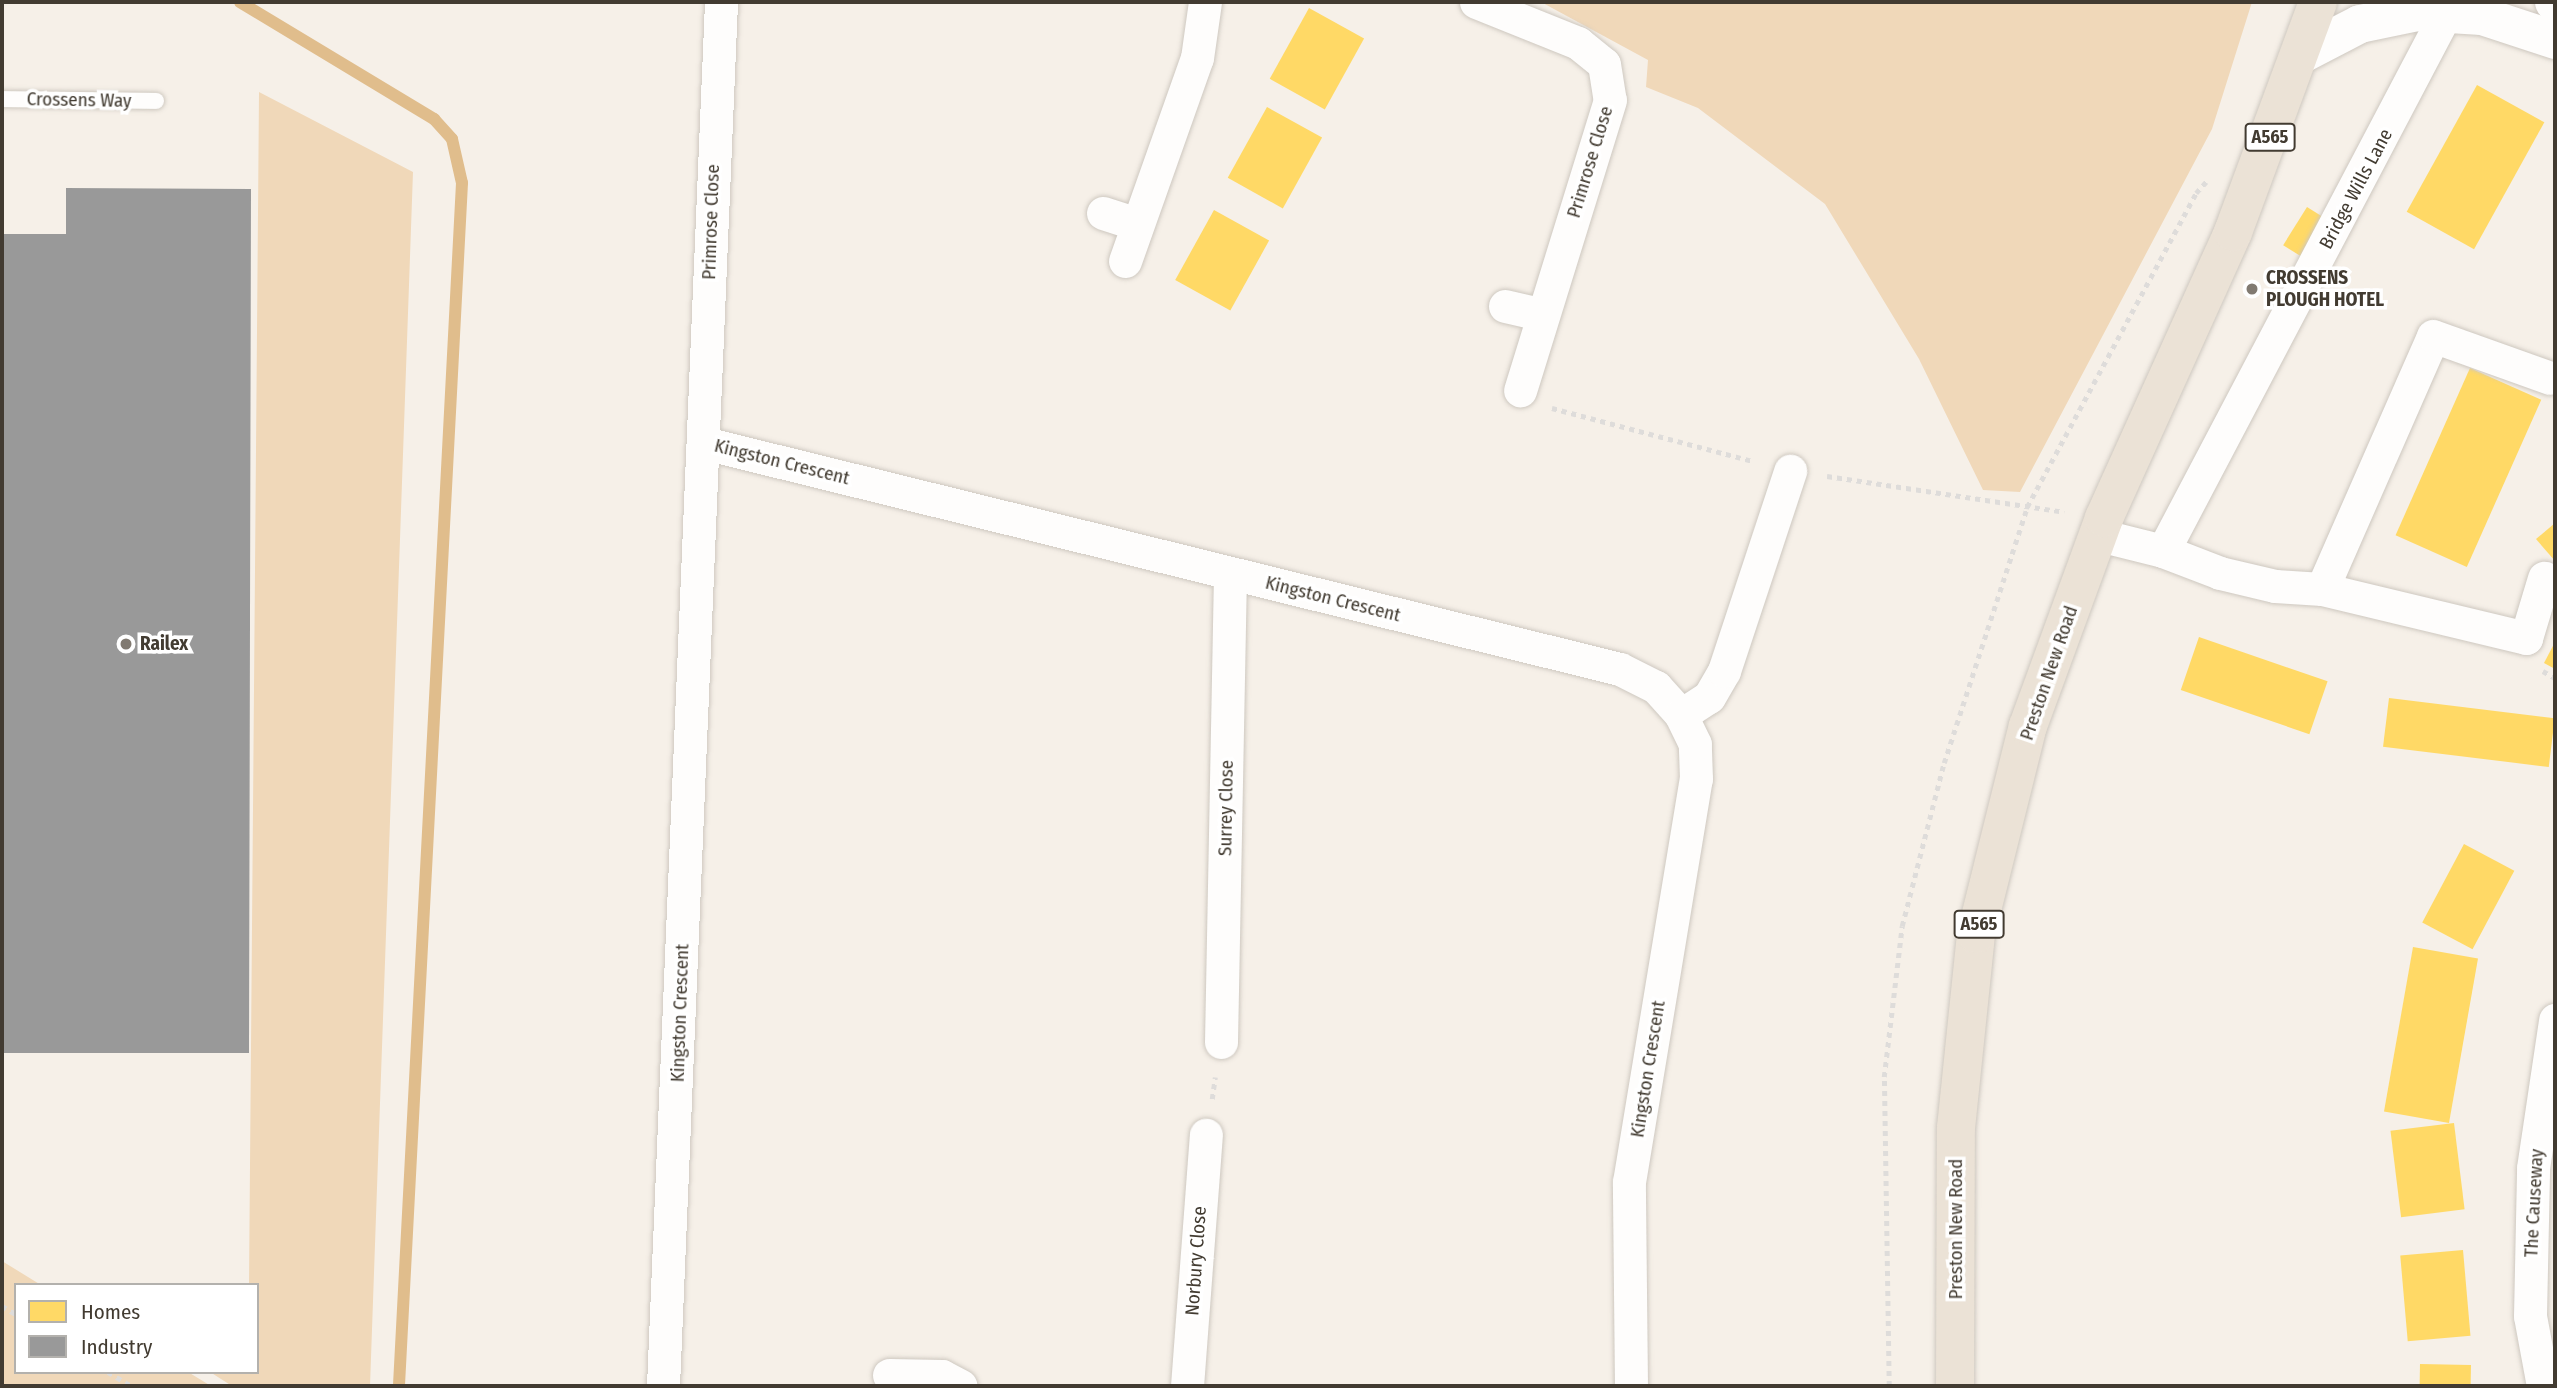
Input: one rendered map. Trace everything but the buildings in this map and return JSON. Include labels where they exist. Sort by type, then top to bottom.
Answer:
[{"type":"highway","name":"Preston New Road","points":[[1955,1386],[1956,1128],[1976,934],[2028,726],[2099,535],[2233,232],[2302,54],[2318,2]]},
{"type":"main road","points":[[2302,54],[2360,24],[2447,11],[2482,16],[2555,40]]},
{"type":"street","name":"Primrose Close","points":[[704,443],[721,2]]},
{"type":"street","points":[[1125,261],[1197,58],[1205,2]]},
{"type":"street","name":"Primrose Close","points":[[1476,2],[1578,43],[1604,64],[1610,100],[1520,390]]},
{"type":"street","name":"Bridge Wills Lane","points":[[2163,551],[2447,11]]},
{"type":"street","points":[[1103,213],[1136,224]]},
{"type":"street","points":[[1505,306],[1543,314]]},
{"type":"street","points":[[2322,589],[2433,336],[2550,378]]},
{"type":"street","name":"Kingston Crescent","points":[[663,1386],[704,443],[1620,669],[1656,687],[1681,715],[1695,744],[1696,779],[1629,1182],[1631,1386]]},
{"type":"street","points":[[1681,715],[1709,697],[1724,671],[1790,471]]},
{"type":"street","points":[[2099,535],[2163,551],[2220,573],[2275,586],[2322,589],[2526,638],[2544,578]]},
{"type":"street","name":"Surrey Close","points":[[1221,1042],[1230,574]]},
{"type":"street","name":"The Causeway","points":[[2543,1386],[2530,1316],[2533,1168],[2555,1020]]},
{"type":"street","name":"Norbury Close","points":[[1187,1386],[1206,1135]]},
{"type":"street","points":[[889,1375],[942,1376],[961,1386]]},
{"type":"lane","name":"Crossens Way","points":[[2,99],[156,101]]},
{"type":"path","points":[[1206,1135],[1221,1042]]},
{"type":"path","points":[[111,1374],[131,1386]]},
{"type":"shaded area","points":[[1541,2],[2252,2],[2212,129],[2020,492],[1983,490],[1919,359],[1825,204],[1698,108],[1646,87],[1648,60]]},
{"type":"shaded area","points":[[259,92],[413,172],[370,1386],[232,1386],[213,1374],[259,1374],[259,1283],[249,1283]]},
{"type":"shaded area","points":[[2,1261],[38,1283],[14,1283],[14,1374],[191,1374],[211,1386],[2,1386]]},
{"type":"waterway","points":[[240,2],[434,119],[452,139],[462,183],[399,1386]]},
{"type":"place","name":"CROSSENS PLOUGH HOTEL","points":[[2252,289]]},
{"type":"place","name":"Railex","points":[[126,644]]}]
